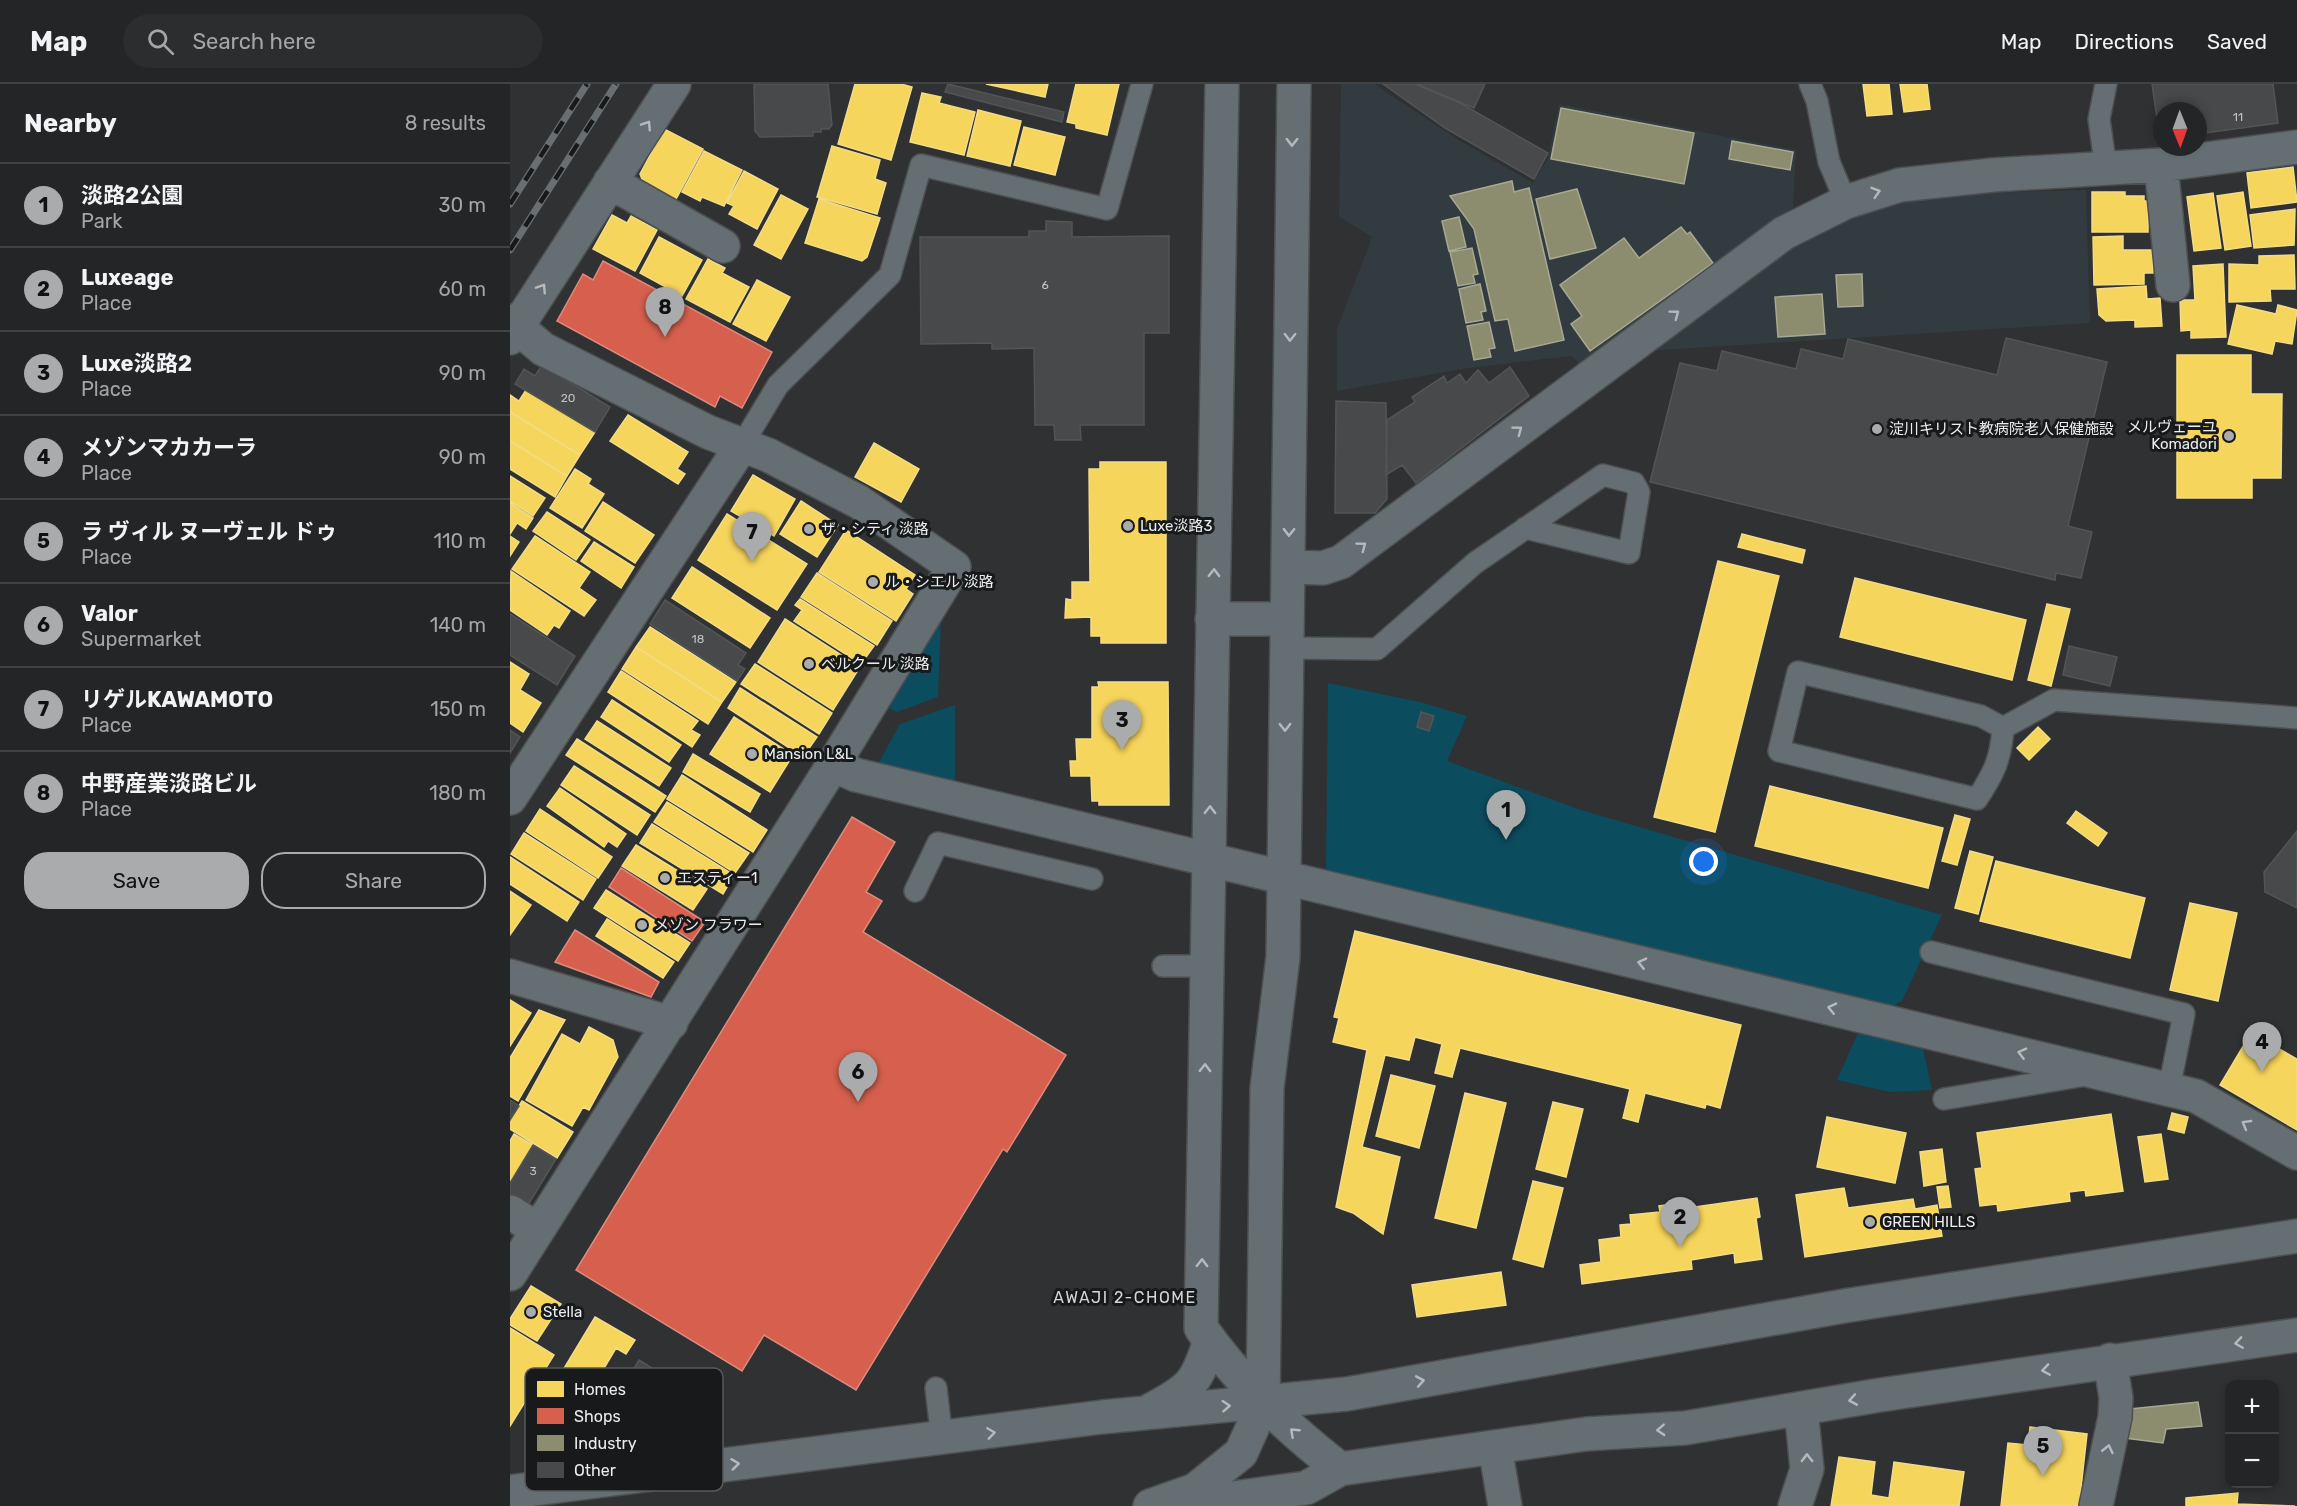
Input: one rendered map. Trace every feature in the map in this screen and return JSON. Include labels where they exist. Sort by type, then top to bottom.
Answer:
[{"type":"street","points":[[510,1274],[671,1023],[954,567],[859,502],[768,455],[708,432],[543,349],[512,328],[674,84]]},
{"type":"street","points":[[1222,84],[1201,1328],[1263,1404],[1301,1439],[1340,1469]]},
{"type":"street","points":[[1150,1506],[1195,1490],[1241,1453],[1263,1404],[1267,1088],[1283,957],[1285,878],[1294,84]]},
{"type":"street","points":[[1288,567],[1323,568],[1341,561],[1784,233],[1846,202],[1900,185],[1993,175],[2161,165],[2297,147]]},
{"type":"street","points":[[2161,165],[2173,285]]},
{"type":"street","points":[[610,182],[723,246]]},
{"type":"street","points":[[510,798],[742,446]]},
{"type":"street","points":[[1212,619],[1286,634]]},
{"type":"street","points":[[833,765],[856,775],[1210,861],[2196,1096],[2297,1153]]},
{"type":"street","points":[[510,976],[671,1023]]},
{"type":"street","points":[[510,1212],[538,1230]]},
{"type":"street","points":[[723,1466],[1147,1412],[1263,1404],[1347,1394],[1844,1306],[2297,1236]]},
{"type":"street","points":[[1174,1506],[1306,1488],[1340,1469],[1586,1434],[1685,1428],[2110,1360],[2297,1335]]},
{"type":"street","points":[[1147,1412],[1180,1395],[1200,1374],[1210,1340]]},
{"type":"street","points":[[2096,1506],[2115,1417],[2116,1398],[2110,1360]]},
{"type":"street","points":[[1796,1506],[1807,1469],[1801,1409]]},
{"type":"street","points":[[1496,1447],[1505,1506]]},
{"type":"street","points":[[510,1492],[525,1490]]},
{"type":"lane","points":[[742,446],[778,385],[890,275],[921,165],[1107,209],[1142,84]]},
{"type":"lane","points":[[1810,84],[1817,101],[1829,162],[1846,202]]},
{"type":"lane","points":[[2106,84],[2099,119],[2106,169]]},
{"type":"lane","points":[[1286,634],[1377,649],[1475,564],[1526,528],[1603,476],[1634,483],[1639,492],[1629,553],[1526,528]]},
{"type":"lane","points":[[1798,672],[1982,716],[2003,728],[2002,754],[1993,775],[1977,798],[1779,751],[1798,672]]},
{"type":"lane","points":[[2003,728],[2054,700],[2297,718]]},
{"type":"lane","points":[[915,891],[938,843],[1092,879]]},
{"type":"lane","points":[[1931,952],[2184,1014],[2169,1089]]},
{"type":"lane","points":[[1163,966],[1207,966]]},
{"type":"lane","points":[[1944,1099],[2100,1072]]},
{"type":"lane","points":[[936,1388],[942,1439]]},
{"type":"shaded area","points":[[1341,84],[1374,84],[1457,139],[1533,183],[1548,158],[1559,104],[1796,150],[1793,208],[1582,366],[1571,356],[1469,368],[1337,391],[1337,329],[1372,237],[1339,217]]},
{"type":"shaded area","points":[[2086,190],[2090,323],[1646,351],[1794,243],[1864,211],[1904,201],[1983,193]]},
{"type":"shaded area","points":[[941,619],[938,697],[897,712],[889,708]]},
{"type":"shaded area","points":[[1328,683],[1420,702],[1467,716],[1447,761],[1581,810],[1942,915],[1902,1001],[1890,1008],[1326,871]]},
{"type":"shaded area","points":[[955,705],[955,784],[877,766],[900,724]]},
{"type":"shaded area","points":[[1858,1033],[1923,1049],[1932,1090],[1890,1092],[1837,1080]]},
{"type":"building: Homes","points":[[855,84],[901,84],[912,87],[891,160],[838,144]]},
{"type":"building: Homes","points":[[986,84],[1048,84],[1045,97]]},
{"type":"building: Homes","points":[[1076,84],[1119,84],[1107,135],[1076,128],[1076,124],[1067,122]]},
{"type":"building: Homes","points":[[1863,84],[1889,84],[1892,114],[1867,116]]},
{"type":"building: Homes","points":[[1900,84],[1927,84],[1930,109],[1904,112]]},
{"type":"building: Homes","points":[[922,93],[941,97],[939,103],[975,112],[964,155],[910,142]]},
{"type":"building: Homes","points":[[978,110],[1021,121],[1010,166],[967,156]]},
{"type":"building: Homes","points":[[1024,127],[1065,137],[1055,175],[1014,165]]},
{"type":"building: Homes","points":[[664,129],[703,149],[675,201],[644,184],[640,174]]},
{"type":"building: Homes","points":[[832,146],[880,160],[875,179],[886,183],[877,214],[817,197]]},
{"type":"building: Homes","points":[[704,151],[742,170],[724,206],[702,197],[700,201],[682,192]]},
{"type":"building: Homes","points":[[2293,167],[2297,202],[2251,208],[2247,173]]},
{"type":"building: Homes","points":[[744,171],[778,189],[757,229],[729,214],[734,206],[727,203]]},
{"type":"building: Homes","points":[[2092,192],[2125,192],[2125,196],[2144,196],[2144,201],[2148,201],[2148,232],[2092,232]]},
{"type":"building: Homes","points":[[2243,192],[2251,246],[2225,250],[2217,196]]},
{"type":"building: Homes","points":[[2213,193],[2221,248],[2194,251],[2187,197]]},
{"type":"building: Homes","points":[[781,195],[808,209],[781,259],[754,245]]},
{"type":"building: Homes","points":[[819,199],[880,218],[867,257],[862,261],[805,243]]},
{"type":"building: Homes","points":[[2295,209],[2294,245],[2254,248],[2250,215]]},
{"type":"building: Homes","points":[[612,215],[627,223],[631,216],[657,230],[635,271],[593,249]]},
{"type":"building: Homes","points":[[2123,236],[2123,250],[2153,250],[2153,273],[2144,273],[2144,284],[2094,285],[2093,237]]},
{"type":"building: Homes","points":[[659,237],[702,260],[682,296],[640,273]]},
{"type":"building: Homes","points":[[2294,255],[2295,289],[2270,289],[2271,301],[2229,302],[2229,264],[2259,265],[2259,256]]},
{"type":"building: Homes","points":[[708,259],[725,268],[722,273],[749,287],[730,322],[686,299]]},
{"type":"building: Homes","points":[[2223,264],[2226,337],[2191,338],[2191,330],[2181,331],[2180,300],[2195,300],[2193,266]]},
{"type":"building: Homes","points":[[757,280],[790,297],[766,341],[733,324]]},
{"type":"building: Homes","points":[[2146,286],[2147,299],[2160,298],[2162,326],[2135,327],[2135,320],[2106,321],[2099,315],[2097,289]]},
{"type":"building: Homes","points":[[2237,305],[2276,314],[2278,305],[2297,310],[2292,344],[2275,341],[2272,354],[2228,344]]},
{"type":"building: Homes","name":"メルヴェーユ Komadori","points":[[2177,355],[2251,355],[2251,394],[2282,394],[2281,478],[2252,478],[2252,498],[2177,498]]},
{"type":"building: Homes","points":[[526,390],[595,432],[580,455],[510,412],[510,395],[519,401]]},
{"type":"building: Homes","points":[[510,412],[580,455],[567,476],[510,441]]},
{"type":"building: Homes","points":[[628,415],[688,452],[677,469],[685,474],[678,484],[610,441]]},
{"type":"building: Homes","points":[[510,441],[567,476],[555,497],[510,469]]},
{"type":"building: Homes","points":[[874,443],[919,469],[901,502],[855,477]]},
{"type":"building: Homes","name":"Luxe淡路3","points":[[1100,462],[1166,462],[1166,643],[1101,643],[1101,636],[1091,636],[1091,617],[1065,618],[1066,599],[1072,600],[1072,582],[1090,582],[1089,469],[1100,469]]},
{"type":"building: Homes","points":[[575,469],[591,479],[588,484],[604,494],[582,528],[550,508]]},
{"type":"building: Homes","points":[[753,475],[795,499],[774,536],[731,511]]},
{"type":"building: Homes","points":[[510,476],[545,498],[533,516],[510,501]]},
{"type":"building: Homes","name":"ザ・シティ 淡路","points":[[801,501],[838,525],[817,557],[780,534]]},
{"type":"building: Homes","points":[[603,502],[654,535],[635,563],[585,531]]},
{"type":"building: Homes","points":[[510,503],[533,518],[526,529],[517,523],[510,534]]},
{"type":"building: Homes","points":[[547,512],[590,540],[576,560],[533,531]]},
{"type":"building: Homes","points":[[727,514],[807,564],[777,610],[698,560]]},
{"type":"building: Homes","name":"ル・シエル 淡路","points":[[846,530],[915,575],[906,589],[913,594],[896,621],[819,572]]},
{"type":"building: Homes","points":[[1742,534],[1805,550],[1802,563],[1738,547]]},
{"type":"building: Homes","points":[[510,536],[519,542],[510,556]]},
{"type":"building: Homes","points":[[535,536],[590,572],[579,588],[596,600],[584,616],[512,569]]},
{"type":"building: Homes","points":[[594,542],[634,567],[621,588],[581,561]]},
{"type":"building: Homes","points":[[1718,561],[1779,576],[1715,832],[1654,817]]},
{"type":"building: Homes","points":[[692,567],[770,618],[750,648],[672,598]]},
{"type":"building: Homes","points":[[511,571],[570,611],[559,628],[554,625],[547,635],[510,610]]},
{"type":"building: Homes","points":[[817,573],[892,621],[877,645],[801,597]]},
{"type":"building: Homes","points":[[1855,578],[2026,620],[2012,680],[1840,637]]},
{"type":"building: Homes","points":[[800,599],[874,646],[861,664],[794,621],[802,610],[795,605]]},
{"type":"building: Homes","points":[[2047,604],[2070,609],[2051,686],[2028,680]]},
{"type":"building: Homes","name":"ベルクール 淡路","points":[[785,619],[860,667],[833,710],[758,662]]},
{"type":"building: Homes","points":[[650,627],[736,682],[722,702],[636,647]]},
{"type":"building: Homes","points":[[636,647],[722,702],[708,724],[622,669]]},
{"type":"building: Homes","points":[[510,662],[529,674],[520,690],[541,703],[523,732],[510,723]]},
{"type":"building: Homes","points":[[755,664],[832,713],[819,734],[741,684]]},
{"type":"building: Homes","points":[[621,671],[698,721],[691,730],[700,735],[692,747],[608,692]]},
{"type":"building: Homes","points":[[1098,682],[1168,682],[1169,805],[1099,805],[1099,801],[1092,801],[1091,776],[1071,776],[1070,761],[1077,761],[1076,739],[1092,739],[1092,687],[1099,687]]},
{"type":"building: Homes","points":[[740,688],[817,737],[803,757],[728,708]]},
{"type":"building: Homes","points":[[612,700],[681,745],[669,762],[601,717]]},
{"type":"building: Homes","name":"Mansion L&L","points":[[734,717],[793,755],[770,792],[710,754]]},
{"type":"building: Homes","points":[[597,721],[671,768],[659,786],[585,739]]},
{"type":"building: Homes","points":[[2038,727],[2050,739],[2029,760],[2017,748]]},
{"type":"building: Homes","points":[[577,739],[666,796],[655,812],[566,755]]},
{"type":"building: Homes","points":[[693,754],[760,794],[750,812],[683,772]]},
{"type":"building: Homes","points":[[574,766],[650,815],[637,835],[561,785]]},
{"type":"building: Homes","points":[[682,775],[767,830],[753,852],[667,799]]},
{"type":"building: Homes","points":[[1770,786],[1943,828],[1928,888],[1755,846]]},
{"type":"building: Homes","points":[[560,788],[626,834],[617,847],[608,841],[604,847],[547,806]]},
{"type":"building: Homes","points":[[667,802],[749,853],[735,873],[654,822]]},
{"type":"building: Homes","points":[[540,809],[612,857],[598,878],[526,831]]},
{"type":"building: Homes","points":[[2076,811],[2107,833],[2098,846],[2067,823]]},
{"type":"building: Homes","points":[[1955,815],[1970,819],[1957,865],[1942,861]]},
{"type":"building: Homes","points":[[652,824],[734,875],[723,894],[640,843]]},
{"type":"building: Homes","points":[[524,833],[596,879],[583,900],[511,854]]},
{"type":"building: Homes","name":"エスティー1","points":[[636,845],[707,889],[693,910],[622,866]]},
{"type":"building: Homes","points":[[1970,851],[1993,857],[1978,914],[1955,908]]},
{"type":"building: Homes","points":[[510,857],[579,902],[567,921],[510,884]]},
{"type":"building: Homes","points":[[1996,861],[2145,898],[2130,958],[1980,921]]},
{"type":"building: Homes","name":"メゾン フラワー","points":[[606,890],[690,943],[678,961],[594,908]]},
{"type":"building: Homes","points":[[510,891],[531,905],[510,935]]},
{"type":"building: Homes","points":[[2190,903],[2237,913],[2218,1001],[2170,990]]},
{"type":"building: Homes","points":[[607,919],[674,962],[663,978],[596,936]]},
{"type":"building: Homes","points":[[1355,931],[1741,1025],[1720,1108],[1706,1104],[1705,1108],[1645,1093],[1638,1122],[1623,1118],[1630,1089],[1460,1048],[1452,1077],[1435,1073],[1442,1044],[1415,1037],[1409,1060],[1385,1055],[1362,1147],[1400,1157],[1383,1234],[1353,1213],[1336,1207],[1367,1050],[1333,1042],[1339,1018],[1334,1017]]},
{"type":"building: Homes","points":[[510,1000],[531,1013],[510,1046]]},
{"type":"building: Homes","points":[[539,1010],[565,1020],[518,1101],[510,1096],[510,1058]]},
{"type":"building: Homes","points":[[589,1027],[613,1040],[618,1057],[589,1110],[583,1107],[572,1126],[526,1100],[562,1034],[580,1044]]},
{"type":"building: Homes","points":[[2251,1033],[2297,1059],[2297,1130],[2220,1085]]},
{"type":"building: Homes","points":[[1391,1075],[1435,1086],[1419,1148],[1376,1136]]},
{"type":"building: Homes","points":[[1465,1093],[1506,1103],[1476,1228],[1435,1218]]},
{"type":"building: Homes","points":[[522,1101],[573,1132],[557,1158],[510,1129],[510,1120]]},
{"type":"building: Homes","points":[[1553,1102],[1583,1109],[1566,1177],[1536,1169]]},
{"type":"building: Homes","points":[[2172,1113],[2188,1117],[2184,1133],[2168,1129]]},
{"type":"building: Homes","points":[[2111,1114],[2123,1191],[2086,1196],[2085,1190],[2069,1192],[2070,1201],[1998,1211],[1997,1204],[1980,1206],[1975,1169],[1982,1168],[1977,1133]]},
{"type":"building: Homes","points":[[1827,1117],[1906,1133],[1895,1183],[1817,1167]]},
{"type":"building: Homes","points":[[514,1134],[533,1145],[510,1183],[510,1141]]},
{"type":"building: Homes","points":[[2161,1134],[2168,1179],[2145,1182],[2138,1137]]},
{"type":"building: Homes","points":[[1942,1149],[1946,1182],[1924,1186],[1920,1152]]},
{"type":"building: Homes","points":[[1533,1181],[1563,1188],[1543,1267],[1513,1259]]},
{"type":"building: Homes","points":[[1948,1186],[1951,1207],[1940,1208],[1937,1187]]},
{"type":"building: Homes","name":"GREEN HILLS","points":[[1844,1188],[1848,1208],[1913,1199],[1915,1209],[1937,1205],[1942,1236],[1805,1257],[1796,1195]]},
{"type":"building: Homes","points":[[1757,1198],[1760,1217],[1756,1218],[1762,1259],[1735,1263],[1734,1253],[1691,1260],[1692,1269],[1582,1284],[1580,1265],[1601,1262],[1599,1240],[1621,1237],[1620,1225],[1631,1224],[1630,1215],[1660,1212],[1659,1206],[1687,1202],[1688,1208]]},
{"type":"building: Homes","points":[[1501,1272],[1506,1305],[1417,1317],[1412,1285]]},
{"type":"building: Homes","points":[[531,1286],[561,1304],[537,1341],[510,1325],[510,1319]]},
{"type":"building: Homes","points":[[595,1317],[635,1340],[626,1354],[616,1348],[604,1368],[564,1368]]},
{"type":"building: Homes","points":[[510,1328],[554,1355],[546,1368],[525,1368],[525,1402],[510,1426]]},
{"type":"building: Homes","points":[[2030,1427],[2087,1434],[2079,1506],[2001,1506],[2008,1443],[2028,1445]]},
{"type":"building: Homes","points":[[1839,1457],[1875,1462],[1871,1495],[1889,1498],[1894,1462],[1964,1472],[1959,1506],[1831,1506]]},
{"type":"building: Homes","points":[[2238,1493],[2237,1504],[2295,1506],[2186,1506],[2186,1498]]},
{"type":"building: Shops","points":[[603,261],[772,352],[742,408],[720,396],[715,407],[557,321],[583,274],[593,280]]},
{"type":"building: Shops","points":[[852,817],[895,842],[866,892],[882,901],[863,932],[1066,1055],[1007,1152],[1003,1149],[856,1390],[764,1335],[742,1371],[576,1270]]},
{"type":"building: Shops","points":[[621,868],[705,922],[692,941],[609,887]]},
{"type":"building: Shops","points":[[575,930],[659,982],[651,997],[555,962]]},
{"type":"building: Industry","points":[[1561,108],[1694,133],[1684,184],[1551,159]]},
{"type":"building: Industry","points":[[1732,141],[1793,152],[1790,170],[1729,159]]},
{"type":"building: Industry","points":[[1512,181],[1514,192],[1529,188],[1564,340],[1515,351],[1508,319],[1495,321],[1474,229],[1450,196]]},
{"type":"building: Industry","points":[[1577,189],[1596,248],[1550,259],[1536,199]]},
{"type":"building: Industry","points":[[1459,217],[1466,247],[1449,251],[1442,221]]},
{"type":"building: Industry","points":[[1681,227],[1687,234],[1690,232],[1713,263],[1590,351],[1571,324],[1582,316],[1560,285],[1624,238],[1639,258]]},
{"type":"building: Industry","points":[[1472,248],[1478,274],[1473,275],[1475,283],[1458,286],[1450,252]]},
{"type":"building: Industry","points":[[1862,274],[1863,306],[1838,307],[1836,275]]},
{"type":"building: Industry","points":[[1480,284],[1486,311],[1481,312],[1483,320],[1466,323],[1459,289]]},
{"type":"building: Industry","points":[[1822,294],[1825,334],[1778,337],[1775,297]]},
{"type":"building: Industry","points":[[1489,322],[1495,348],[1489,349],[1491,357],[1474,360],[1467,326]]},
{"type":"building: Industry","points":[[2198,1402],[2202,1426],[2166,1429],[2163,1443],[2125,1438],[2130,1409]]},
{"type":"building: Other","points":[[754,84],[828,84],[832,125],[829,129],[821,129],[821,132],[813,132],[813,136],[760,137],[755,131]]},
{"type":"building: Other","points":[[948,84],[1064,112],[1062,122],[945,92]]},
{"type":"building: Other","points":[[1383,84],[1415,84],[1460,103],[1548,153],[1534,179],[1445,128]]},
{"type":"building: Other","points":[[1417,84],[1485,84],[1474,108]]},
{"type":"building: Other","points":[[2152,84],[2273,84],[2278,123],[2207,133],[2207,102],[2155,102]]},
{"type":"building: Other","points":[[1046,221],[1072,222],[1072,237],[1169,236],[1169,333],[1144,333],[1144,425],[1080,425],[1081,440],[1055,440],[1054,425],[1035,425],[1034,348],[992,349],[992,343],[921,344],[920,237],[1029,237],[1029,231],[1046,231]]},
{"type":"building: Other","name":"淀川キリスト教病院老人保健施設","points":[[2006,338],[2107,362],[2068,526],[2092,532],[2081,578],[2056,573],[2055,580],[1650,482],[1680,363],[1717,371],[1722,351],[1796,369],[1801,349],[1843,359],[1848,339],[1997,375]]},
{"type":"building: Other","points":[[542,365],[610,407],[595,432],[515,384],[524,369],[535,376]]},
{"type":"building: Other","points":[[1510,367],[1529,396],[1416,483],[1402,465],[1386,475],[1387,420],[1415,402],[1412,397],[1444,376],[1447,383],[1460,374],[1466,383],[1478,370],[1489,383]]},
{"type":"building: Other","points":[[1336,401],[1386,403],[1387,499],[1375,513],[1335,513]]},
{"type":"building: Other","points":[[665,600],[746,653],[738,665],[745,669],[737,681],[650,624]]},
{"type":"building: Other","points":[[510,614],[575,656],[557,685],[510,655]]},
{"type":"building: Other","points":[[2069,646],[2117,657],[2110,686],[2063,675]]},
{"type":"building: Other","points":[[1421,712],[1434,716],[1429,731],[1417,727]]},
{"type":"building: Other","points":[[510,730],[520,737],[510,753]]},
{"type":"building: Other","points":[[2297,831],[2297,908],[2265,892],[2264,872]]},
{"type":"building: Other","points":[[510,1100],[519,1106],[510,1120]]},
{"type":"building: Other","points":[[533,1145],[556,1159],[528,1205],[510,1194],[510,1183]]},
{"type":"building: Other","points":[[639,1360],[652,1368],[634,1368]]},
{"type":"railway","points":[[510,204],[587,84]]},
{"type":"railway","points":[[510,250],[616,84]]},
{"type":"place","name":"中野産業淡路ビル","points":[[665,337]]},
{"type":"place","name":"淀川キリスト教病院老人保健施設","points":[[1877,429]]},
{"type":"place","name":"メルヴェーユ Komadori","points":[[2229,436]]},
{"type":"place","name":"Luxe淡路3","points":[[1128,526]]},
{"type":"place","name":"ザ・シティ 淡路","points":[[809,529]]},
{"type":"place","name":"リゲルKAWAMOTO","points":[[752,562]]},
{"type":"place","name":"ル・シエル 淡路","points":[[873,582]]},
{"type":"place","name":"ベルクール 淡路","points":[[809,664]]},
{"type":"place","name":"Luxe淡路2","points":[[1122,750]]},
{"type":"place","name":"Mansion L&L","points":[[752,754]]},
{"type":"place","name":"淡路2公園","points":[[1506,840]]},
{"type":"place","name":"エスティー1","points":[[665,878]]},
{"type":"place","name":"メゾン フラワー","points":[[642,925]]},
{"type":"place","name":"メゾンマカカーラ","points":[[2262,1072]]},
{"type":"place","name":"Valor","points":[[858,1102]]},
{"type":"place","name":"GREEN HILLS","points":[[1870,1222]]},
{"type":"place","name":"Luxeage","points":[[1680,1247]]},
{"type":"place","name":"Stella","points":[[531,1312]]},
{"type":"place","name":"ラ ヴィル ヌーヴェル ドゥ","points":[[2043,1476]]},
{"type":"district","name":"AWAJI 2-CHOME","points":[[1125,1297]]}]
